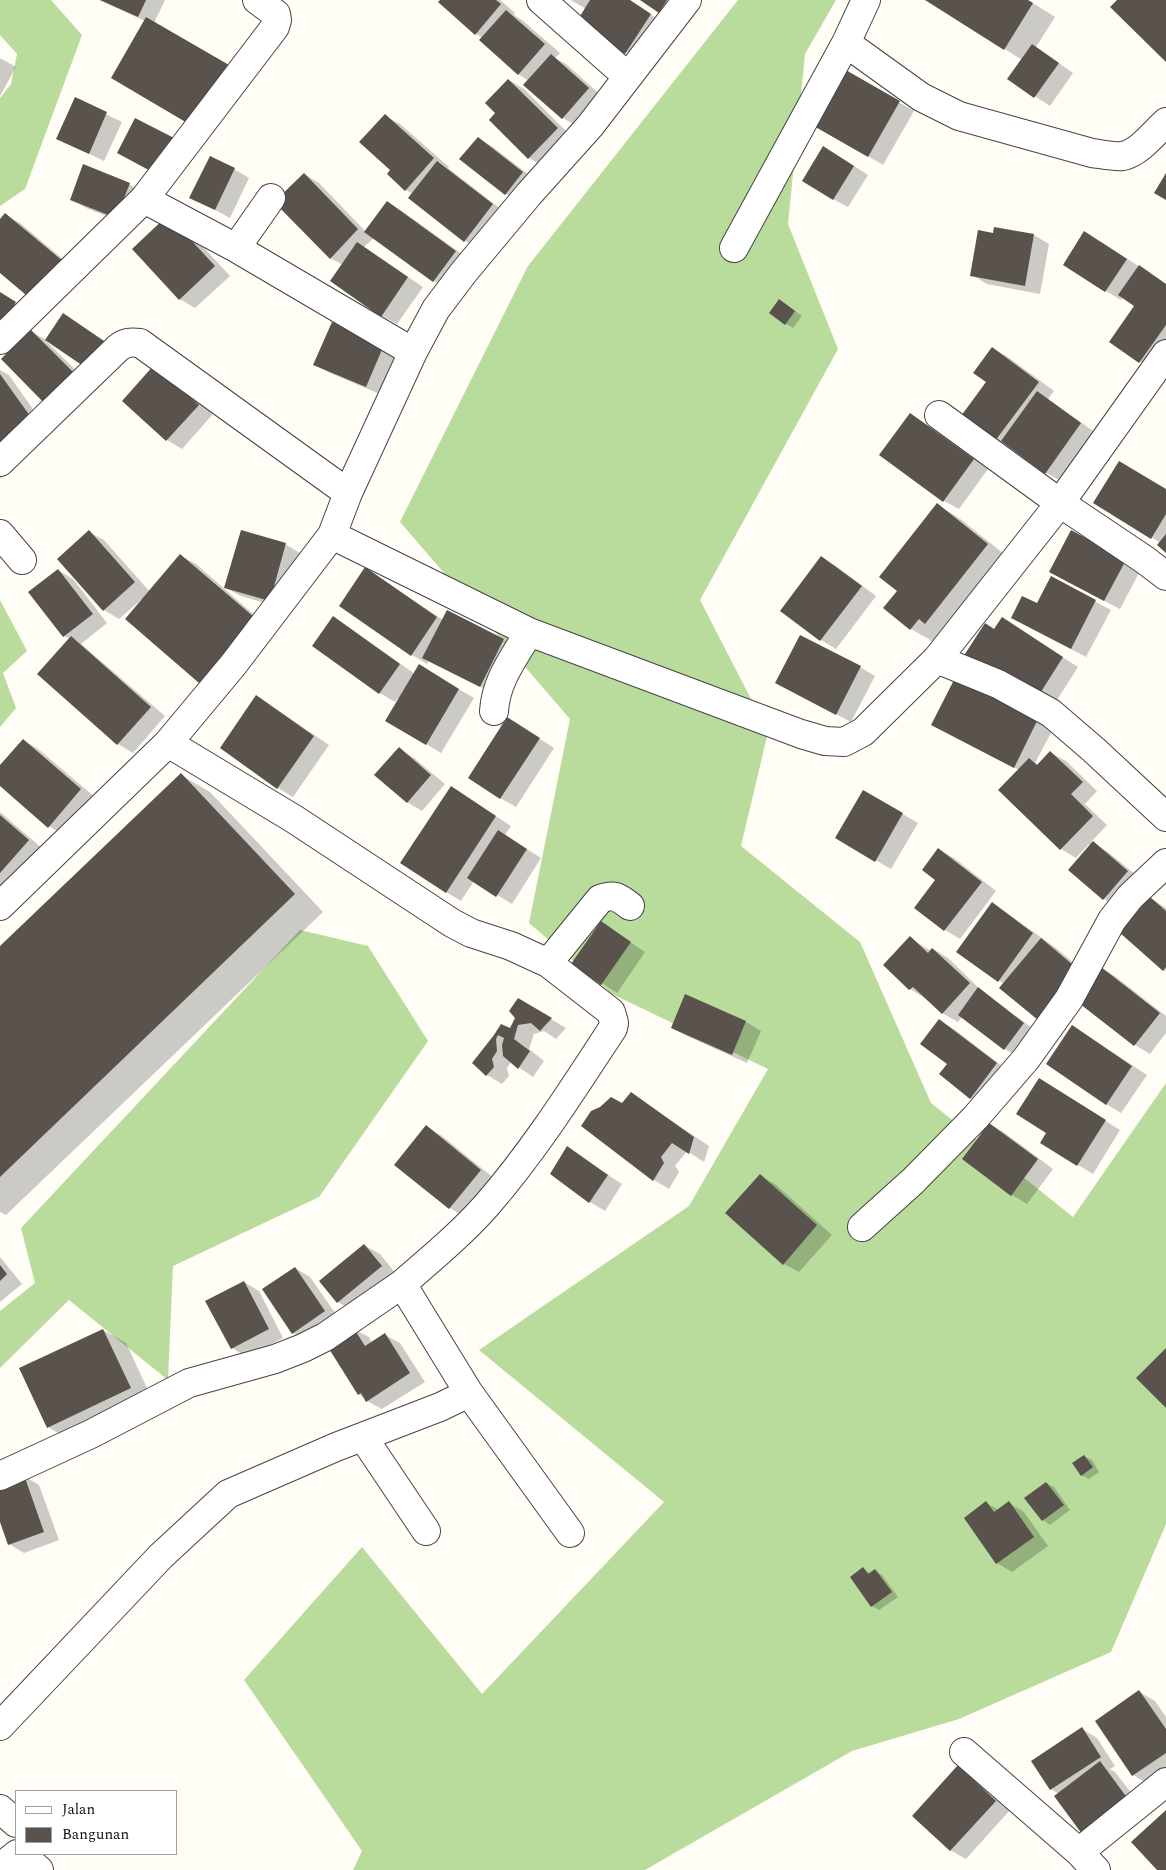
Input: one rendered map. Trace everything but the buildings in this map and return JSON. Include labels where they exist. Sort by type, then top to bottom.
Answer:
[{"type":"street","points":[[0,340],[144,199],[275,27],[278,20],[276,14],[257,0]]},
{"type":"street","points":[[541,0],[627,76]]},
{"type":"street","points":[[0,906],[168,743],[233,665],[332,535],[348,493],[413,352],[436,310],[464,272],[529,194],[590,126],[687,0]]},
{"type":"street","points":[[734,248],[846,43],[866,0]]},
{"type":"street","points":[[846,43],[922,97],[959,116],[1092,153],[1123,156],[1136,150],[1166,122]]},
{"type":"street","points":[[236,248],[271,198]]},
{"type":"street","points":[[144,199],[236,248],[413,352]]},
{"type":"street","points":[[0,462],[118,348],[123,344],[131,342],[140,343],[348,493]]},
{"type":"street","points":[[332,535],[529,632],[800,734],[825,741],[844,742],[863,732],[937,659],[1060,503],[1166,354]]},
{"type":"street","points":[[939,415],[1060,503],[1166,576]]},
{"type":"street","points":[[0,534],[22,560]]},
{"type":"street","points":[[494,711],[495,696],[499,682],[529,632]]},
{"type":"street","points":[[937,659],[998,684],[1051,713],[1166,817]]},
{"type":"street","points":[[0,1476],[92,1434],[188,1383],[275,1359],[303,1348],[325,1337],[402,1284],[448,1244],[486,1206],[538,1141],[614,1024],[612,1012],[548,963],[511,946],[471,933],[452,923],[294,819],[168,743]]},
{"type":"street","points":[[862,1227],[913,1181],[975,1118],[1026,1058],[1069,999],[1112,920],[1130,897],[1166,863]]},
{"type":"street","points":[[548,963],[600,899],[609,895],[617,897],[630,906]]},
{"type":"street","points":[[402,1284],[469,1394],[570,1533]]},
{"type":"street","points":[[0,1726],[161,1556],[228,1494],[469,1394]]},
{"type":"street","points":[[363,1437],[426,1531]]},
{"type":"street","points":[[964,1752],[1088,1861],[1166,1782]]},
{"type":"street","points":[[0,1809],[15,1822]]},
{"type":"street","points":[[0,1868],[16,1855]]},
{"type":"street","points":[[22,1855],[39,1870]]},
{"type":"green space","points":[[0,0],[51,0],[82,35],[25,189],[0,206],[0,98],[11,84],[17,54],[0,35]]},
{"type":"green space","points":[[738,0],[836,0],[805,54],[788,224],[838,349],[700,600],[768,732],[741,846],[860,942],[931,1103],[1073,1217],[1166,1083],[1166,1524],[1111,1652],[959,1719],[852,1751],[645,1870],[353,1870],[362,1851],[244,1680],[362,1547],[482,1694],[664,1502],[479,1350],[689,1206],[768,1069],[612,994],[529,923],[570,719],[400,522],[528,266]]},
{"type":"green space","points":[[0,600],[27,651],[3,673],[16,708],[0,727]]},
{"type":"green space","points":[[300,930],[368,946],[428,1041],[319,1197],[173,1266],[168,1380],[69,1300],[0,1368],[0,1311],[35,1283],[21,1228]]}]
